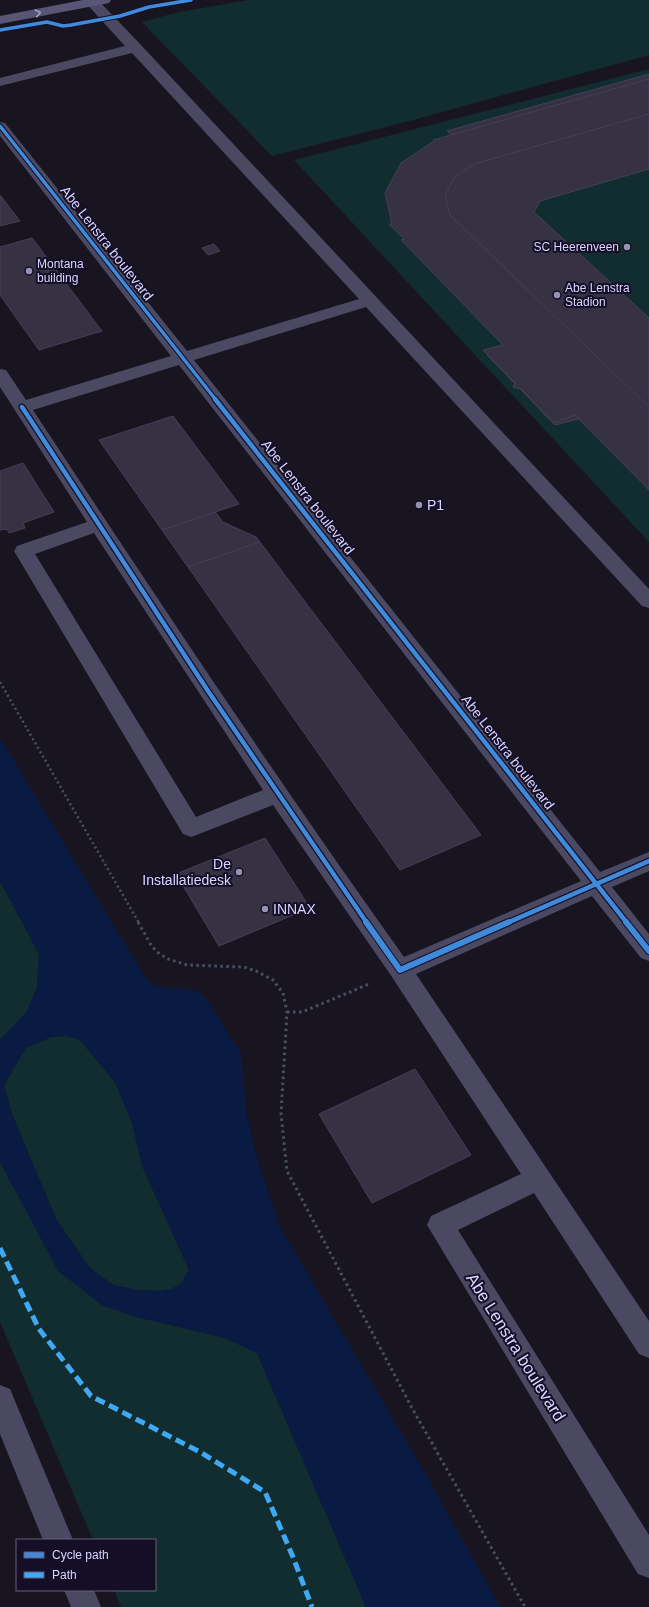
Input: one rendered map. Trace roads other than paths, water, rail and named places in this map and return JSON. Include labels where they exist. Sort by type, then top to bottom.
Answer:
[{"type":"main road","points":[[0,10],[47,0]]},
{"type":"main road","points":[[0,20],[95,1]]},
{"type":"street","points":[[95,1],[136,48],[649,601]]},
{"type":"street","points":[[0,82],[136,48]]},
{"type":"street","name":"Abe Lenstra boulevard","points":[[0,126],[649,951]]},
{"type":"street","points":[[22,407],[370,301]]},
{"type":"street","points":[[0,374],[98,525],[277,794],[400,970],[649,1345]]},
{"type":"street","points":[[98,525],[24,551],[191,828],[277,794]]},
{"type":"street","points":[[400,970],[435,956],[596,883],[649,861]]},
{"type":"street","name":"Abe Lenstra boulevard","points":[[539,1178],[440,1225],[649,1563]]},
{"type":"street","points":[[0,1399],[58,1539]]},
{"type":"street","points":[[79,1591],[86,1607]]},
{"type":"water","points":[[0,738],[145,977],[153,984],[158,986],[189,989],[206,998],[241,1054],[247,1117],[260,1168],[280,1227],[429,1480],[500,1607],[366,1607],[257,1353],[225,1338],[133,1316],[102,1305],[58,1271],[0,1162],[0,1040],[27,1011],[37,988],[39,954],[0,881]],"holes":[[[65,1036],[79,1039],[115,1082],[132,1123],[143,1168],[189,1269],[182,1283],[172,1289],[161,1291],[138,1290],[113,1285],[89,1267],[56,1219],[12,1114],[4,1085],[26,1048],[51,1037]]]},
{"type":"place","name":"SC Heerenveen","points":[[627,247]]},
{"type":"place","name":"Montana building","points":[[29,271]]},
{"type":"place","name":"Abe Lenstra Stadion","points":[[557,295]]},
{"type":"place","name":"P1","points":[[419,505]]},
{"type":"place","name":"De Installatiedesk","points":[[239,872]]},
{"type":"place","name":"INNAX","points":[[265,909]]}]
